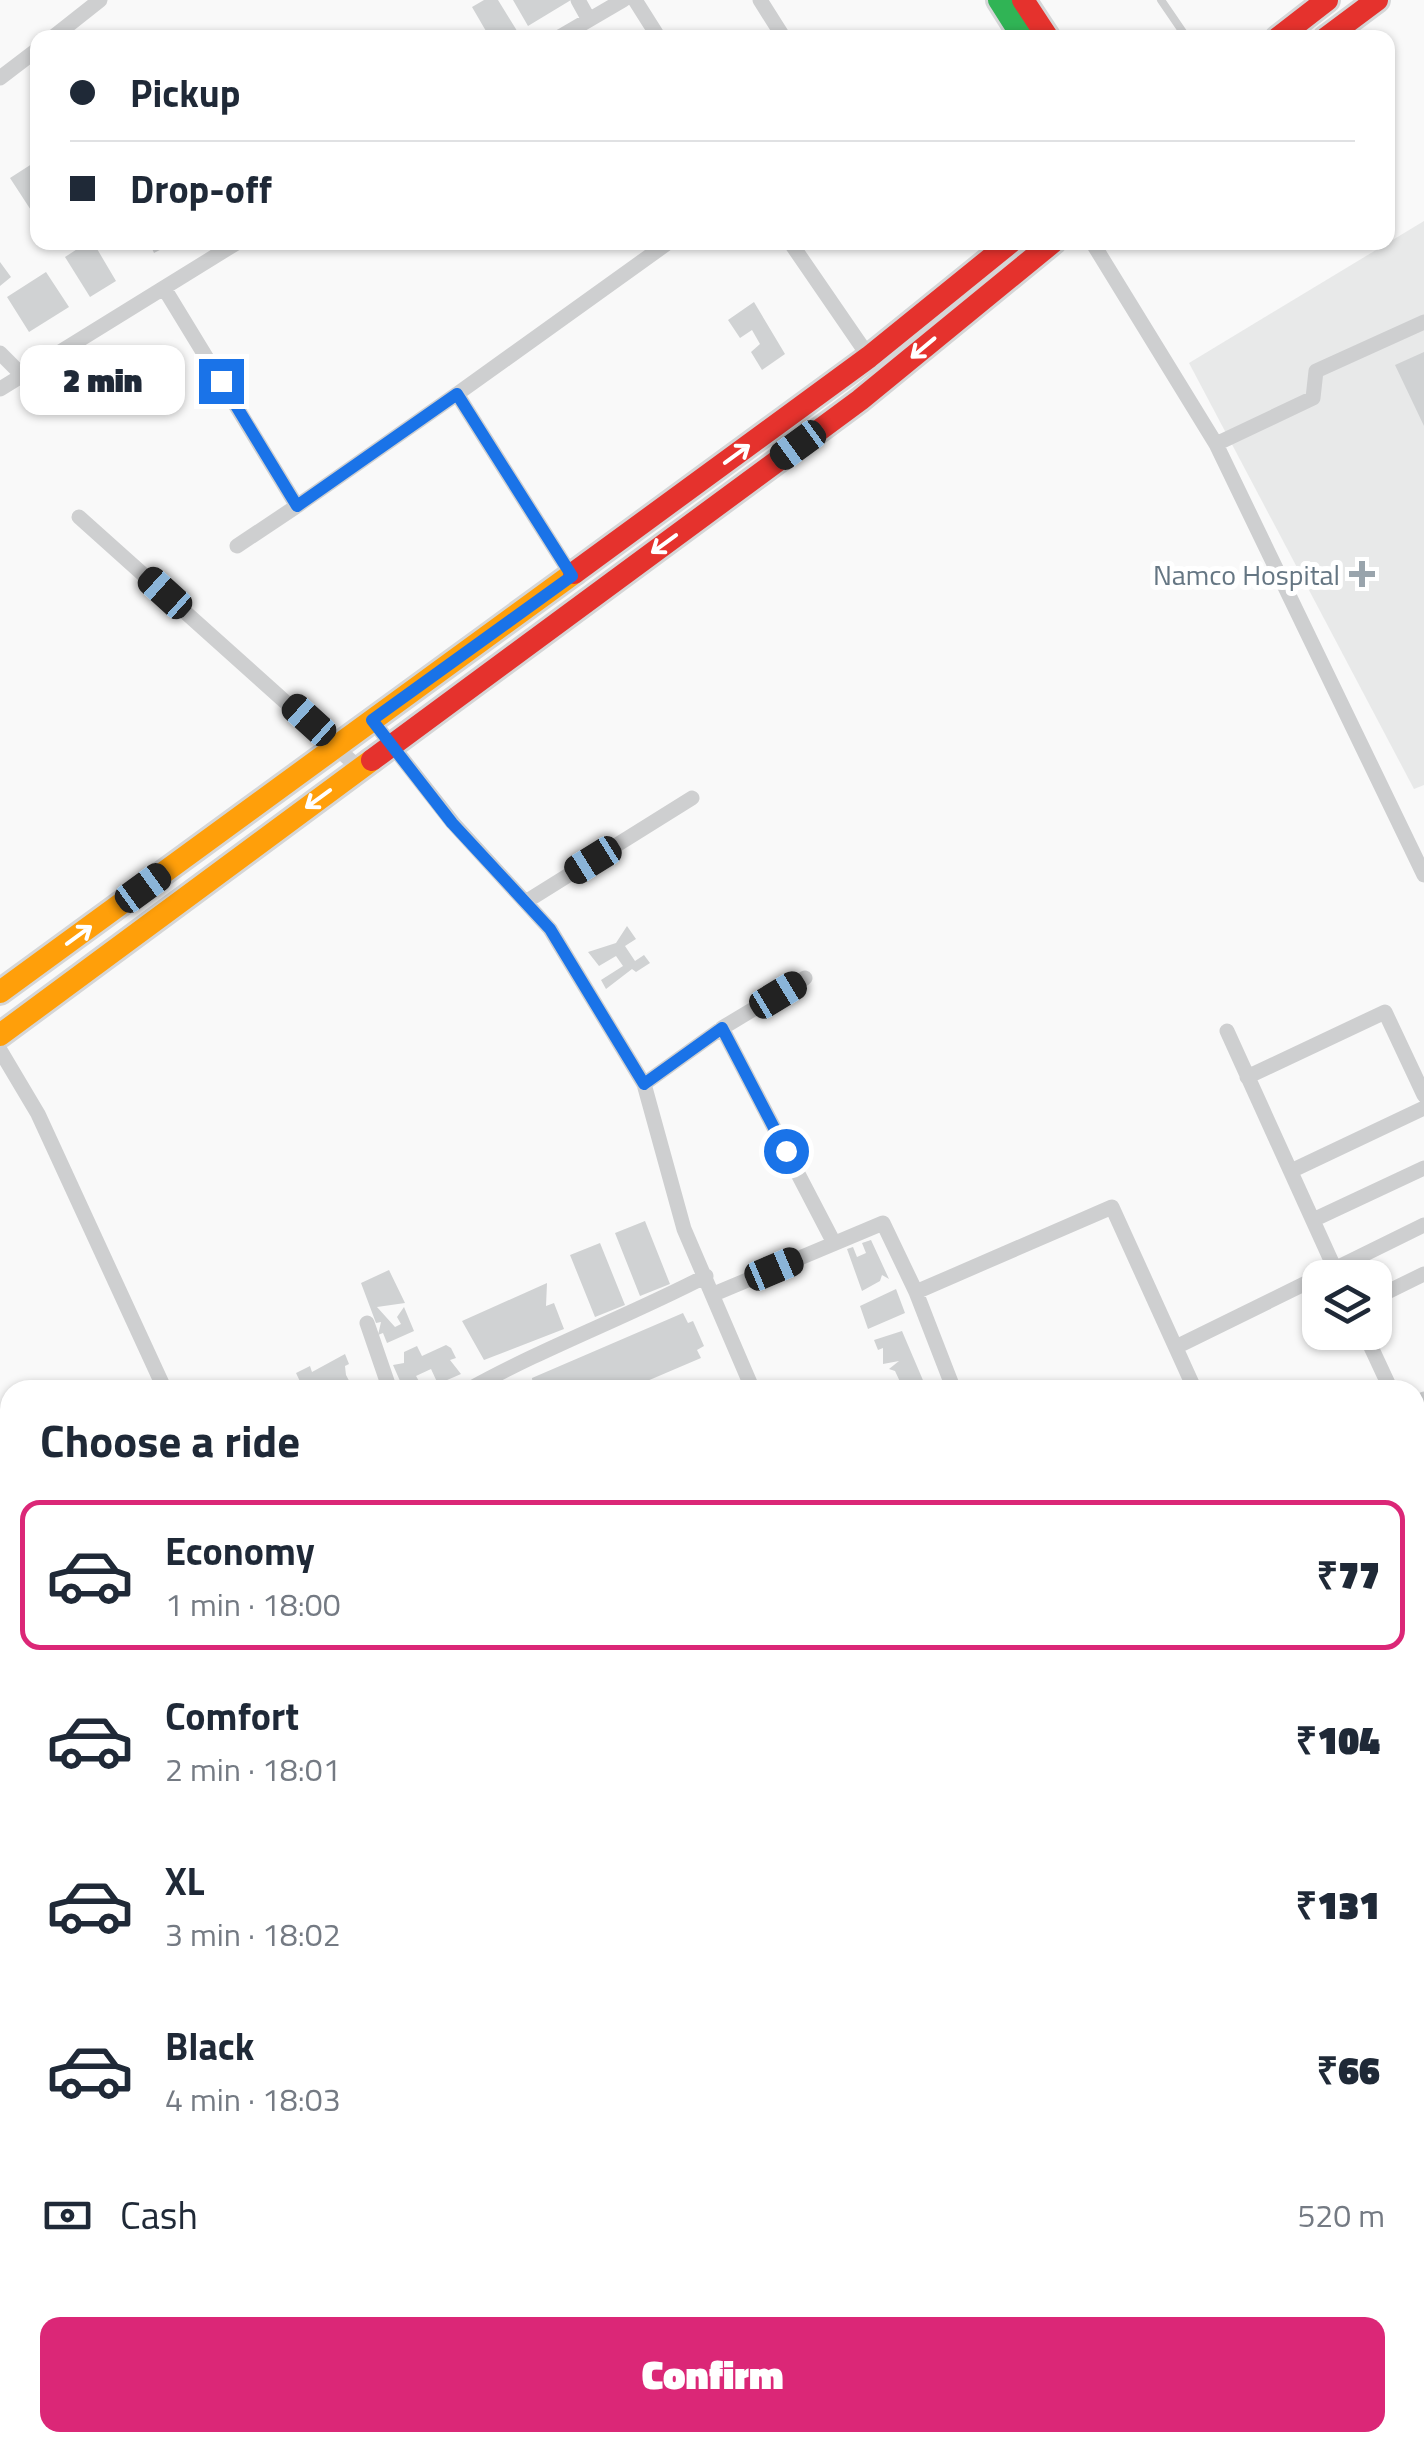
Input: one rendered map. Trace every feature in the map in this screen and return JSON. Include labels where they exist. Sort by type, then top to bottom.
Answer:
[{"type":"main road","points":[[999,0],[1018,30]]},
{"type":"main road","points":[[1024,0],[1043,30]]},
{"type":"main road","points":[[1288,30],[1327,0]]},
{"type":"main road","points":[[1337,30],[1377,0]]},
{"type":"main road","points":[[4,981],[114,909],[572,576],[869,357],[1001,250]]},
{"type":"main road","points":[[0,1034],[860,400],[1043,250]]},
{"type":"main road","points":[[948,294],[963,314]]},
{"type":"main road","points":[[230,824],[249,850]]},
{"type":"main road","points":[[114,909],[134,936]]},
{"type":"street","points":[[62,30],[100,0]]},
{"type":"street","points":[[578,0],[588,18]]},
{"type":"street","points":[[570,30],[623,0]]},
{"type":"street","points":[[636,0],[654,30]]},
{"type":"street","points":[[760,0],[779,30]]},
{"type":"street","points":[[0,78],[30,54]]},
{"type":"street","points":[[0,389],[225,250]]},
{"type":"street","points":[[237,546],[658,250]]},
{"type":"street","points":[[795,250],[869,357]]},
{"type":"street","points":[[1097,250],[1216,444],[1423,872]]},
{"type":"street","points":[[164,288],[297,506]]},
{"type":"street","points":[[1216,444],[1313,398],[1316,371],[1424,322]]},
{"type":"street","points":[[0,354],[22,375]]},
{"type":"street","points":[[457,394],[572,576]]},
{"type":"street","points":[[78,517],[360,768]]},
{"type":"street","points":[[372,720],[452,823],[550,929],[644,1084],[684,1229],[750,1380]]},
{"type":"street","points":[[527,901],[692,798]]},
{"type":"street","points":[[644,1084],[722,1028],[805,978]]},
{"type":"street","points":[[4,981],[30,1012]]},
{"type":"street","points":[[1247,1076],[1385,1012],[1424,1095]]},
{"type":"street","points":[[722,1028],[834,1244]]},
{"type":"street","points":[[1226,1031],[1331,1260]]},
{"type":"street","points":[[0,1050],[38,1114],[161,1380]]},
{"type":"street","points":[[1290,1171],[1424,1108]]},
{"type":"street","points":[[1313,1220],[1424,1168]]},
{"type":"street","points":[[916,1292],[1112,1208],[1191,1380]]},
{"type":"street","points":[[714,1294],[882,1223],[916,1292],[950,1380]]},
{"type":"street","points":[[1361,1260],[1424,1225]]},
{"type":"street","points":[[1392,1290],[1424,1274]]},
{"type":"street","points":[[486,1380],[532,1354],[617,1322],[706,1276]]},
{"type":"street","points":[[1176,1347],[1302,1289]]},
{"type":"street","points":[[367,1323],[387,1380]]},
{"type":"street","points":[[1372,1350],[1386,1380]]},
{"type":"lane","points":[[1161,0],[1182,30]]},
{"type":"shaded area","name":"Namco Hospital","points":[[1424,221],[1424,785],[1414,789],[1189,363],[1376,250],[1395,250],[1395,239]]},
{"type":"building","points":[[484,0],[498,0],[517,30],[485,30],[472,7]]},
{"type":"building","points":[[513,0],[571,0],[528,26]]},
{"type":"building","points":[[30,165],[30,209],[10,178]]},
{"type":"building","points":[[76,250],[98,250],[116,281],[90,297],[65,257]]},
{"type":"building","points":[[0,262],[11,277],[0,286]]},
{"type":"building","points":[[46,272],[69,307],[29,332],[7,297]]},
{"type":"building","points":[[754,302],[785,354],[762,370],[751,352],[760,344],[752,330],[740,338],[728,320]]},
{"type":"building","points":[[1424,352],[1424,426],[1395,365]]},
{"type":"building","points":[[627,926],[636,939],[625,946],[635,961],[644,955],[650,963],[636,972],[632,969],[606,989],[601,980],[623,966],[616,956],[599,966],[588,952],[616,943]]},
{"type":"building","points":[[645,1221],[670,1284],[640,1296],[615,1233]]},
{"type":"building","points":[[871,1240],[889,1279],[882,1275],[880,1281],[862,1291],[847,1249],[853,1247],[857,1257],[866,1253],[862,1243]]},
{"type":"building","points":[[600,1243],[625,1305],[595,1317],[570,1255]]},
{"type":"building","points":[[389,1270],[405,1303],[377,1307],[395,1327],[401,1324],[397,1317],[404,1307],[414,1331],[387,1343],[383,1333],[378,1335],[381,1322],[376,1323],[361,1283]]},
{"type":"building","points":[[547,1283],[546,1306],[554,1303],[564,1329],[484,1360],[462,1321]]},
{"type":"building","points":[[896,1289],[905,1313],[868,1329],[860,1306]]},
{"type":"building","points":[[683,1313],[688,1323],[693,1321],[704,1346],[697,1350],[701,1358],[649,1380],[532,1378]]},
{"type":"building","points":[[902,1331],[923,1380],[899,1380],[895,1371],[889,1369],[899,1361],[883,1364],[883,1348],[878,1350],[874,1340]]},
{"type":"building","points":[[446,1345],[456,1358],[450,1360],[461,1374],[436,1380],[431,1369],[416,1376],[418,1380],[400,1380],[393,1365],[404,1363],[404,1352],[417,1346],[422,1356]]},
{"type":"building","points":[[345,1354],[349,1364],[345,1366],[349,1380],[299,1380],[296,1373],[310,1366],[312,1372]]},
{"type":"traffic: fast","points":[[999,0],[1018,30]]},
{"type":"traffic: slow","points":[[0,992],[574,573]]},
{"type":"traffic: slow","points":[[0,1035],[372,760]]},
{"type":"traffic: jam","points":[[1023,0],[1043,30]]},
{"type":"traffic: jam","points":[[1288,30],[1327,0]]},
{"type":"traffic: jam","points":[[1337,30],[1377,0]]},
{"type":"traffic: jam","points":[[574,573],[869,357],[1001,250]]},
{"type":"traffic: jam","points":[[372,760],[860,400],[1043,250]]},
{"type":"place","name":"Namco Hospital","points":[[1362,574]]},
{"type":"route","points":[[221,381],[297,506],[457,394],[572,576],[372,720],[452,823],[550,929],[644,1084],[722,1028],[786,1151]]}]
